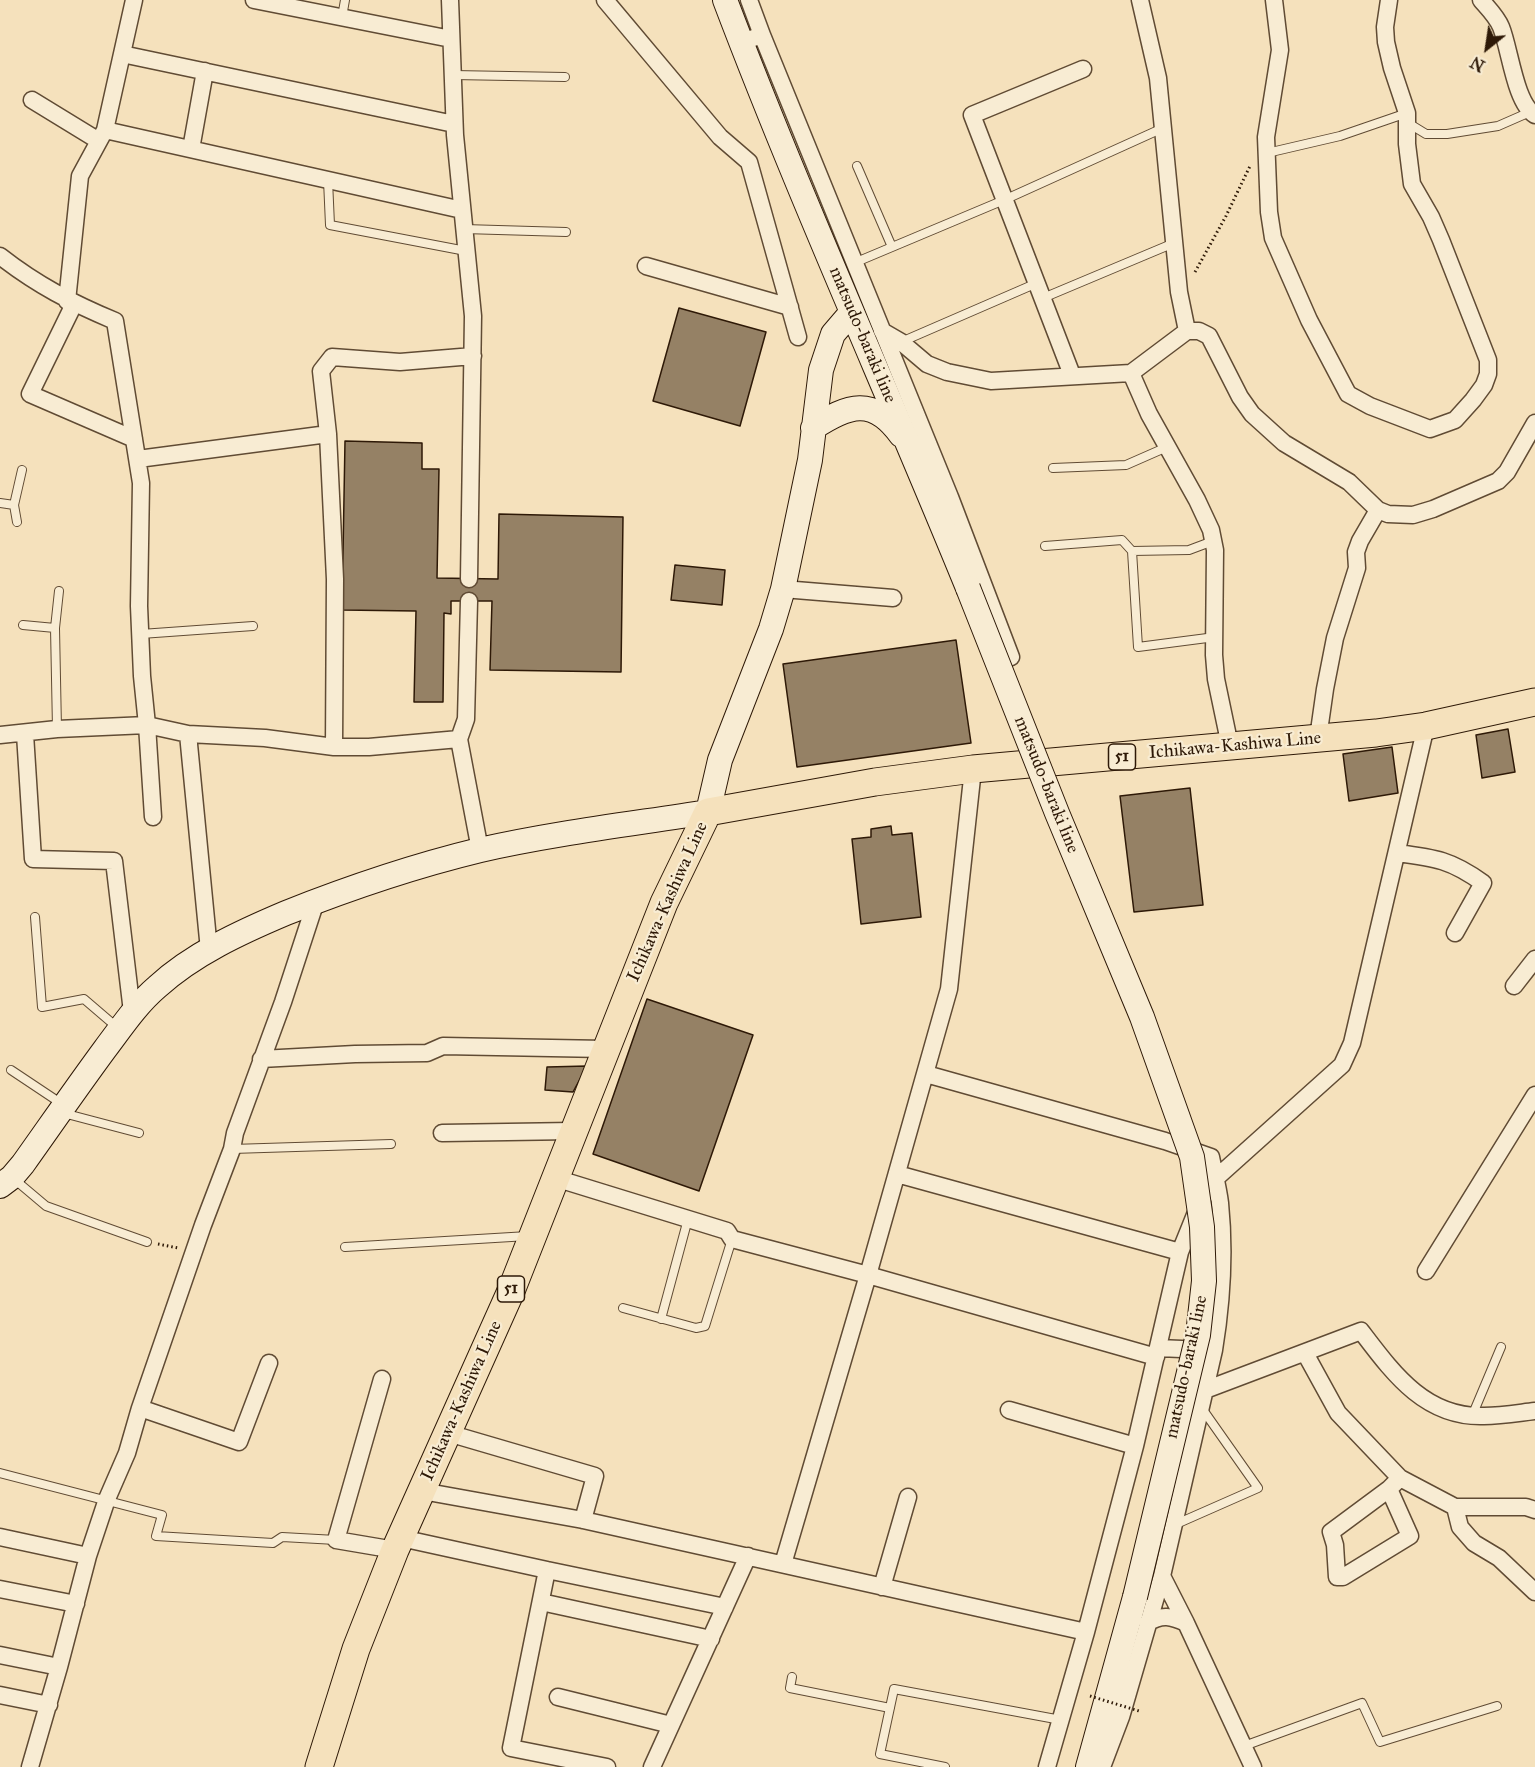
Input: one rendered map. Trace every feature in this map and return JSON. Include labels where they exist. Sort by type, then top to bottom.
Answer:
[{"type":"main road","name":"matsudo-baraki line","points":[[725,0],[752,39],[851,313],[912,452],[1057,813],[1142,1017],[1192,1157],[1202,1227],[1204,1281],[1198,1335],[1135,1597],[1088,1767]]},
{"type":"main road","points":[[6,1181],[126,1021],[164,981],[209,950],[316,901],[480,850],[708,812],[720,760],[771,629],[783,589],[804,493],[821,370],[833,334],[851,313]]},
{"type":"main road","points":[[813,428],[834,414],[850,408],[866,409],[880,414],[894,426],[912,452]]},
{"type":"main road","name":"Ichikawa-Kashiwa Line","points":[[319,1767],[356,1649],[398,1544],[507,1300],[664,903],[708,812],[874,782],[973,769],[1426,726],[1535,702]]},
{"type":"street","points":[[134,0],[102,135],[80,176],[71,302],[30,394],[134,439]]},
{"type":"street","points":[[254,0],[451,39]]},
{"type":"street","points":[[450,0],[454,124],[473,316],[469,579]]},
{"type":"street","points":[[606,0],[720,137],[749,162],[798,337]]},
{"type":"street","points":[[749,0],[752,39],[854,263],[950,498],[1011,657]]},
{"type":"street","points":[[1140,0],[1158,78],[1179,292],[1187,331]]},
{"type":"street","points":[[1274,0],[1280,50],[1266,137],[1269,212],[1273,238],[1309,320],[1348,394],[1370,406],[1430,429],[1455,420],[1473,400],[1484,385],[1488,374],[1488,360],[1441,240],[1412,184],[1407,144],[1407,118],[1386,42],[1385,27],[1389,0]]},
{"type":"street","points":[[1481,0],[1500,23],[1507,41],[1519,92],[1532,114]]},
{"type":"street","points":[[122,54],[454,124]]},
{"type":"street","points":[[1072,375],[972,115],[1083,69]]},
{"type":"street","points":[[190,149],[205,71]]},
{"type":"street","points":[[32,100],[102,135],[190,149],[462,210]]},
{"type":"street","points":[[0,256],[71,302],[115,321],[138,459],[142,515],[142,676],[153,817]]},
{"type":"street","points":[[646,266],[790,307]]},
{"type":"street","points":[[882,331],[901,342],[927,364],[947,372],[991,381],[1131,372],[1187,331],[1199,331],[1209,336],[1240,397],[1252,414],[1284,443],[1349,482],[1378,510],[1388,514],[1413,515],[1484,489],[1498,481],[1507,472],[1535,423]]},
{"type":"street","points":[[333,747],[335,579],[328,434],[321,371],[332,357],[400,362],[473,356]]},
{"type":"street","points":[[1131,372],[1149,414],[1197,500],[1213,541],[1216,581],[1216,679],[1230,746]]},
{"type":"street","points":[[138,459],[328,434]]},
{"type":"street","points":[[1318,738],[1335,638],[1357,567],[1356,552],[1378,510]]},
{"type":"street","points":[[783,589],[893,598]]},
{"type":"street","points":[[469,601],[466,719],[459,739],[480,850]]},
{"type":"street","points":[[0,735],[57,729],[147,726],[188,734],[265,738],[333,747],[369,747],[459,739]]},
{"type":"street","points":[[1047,1767],[1086,1632],[1135,1446],[1180,1252],[1198,1205],[1215,1179],[1342,1065],[1352,1043],[1426,726]]},
{"type":"street","points":[[25,734],[33,859],[114,861],[126,1021]]},
{"type":"street","points":[[188,734],[209,950]]},
{"type":"street","points":[[783,1564],[926,1074],[948,989],[973,769]]},
{"type":"street","points":[[1397,854],[1438,859],[1464,870],[1484,883],[1455,933]]},
{"type":"street","points":[[30,1767],[60,1667],[88,1556],[107,1499],[127,1453],[140,1408],[232,1149],[235,1133],[283,1002],[316,901]]},
{"type":"street","points":[[1514,986],[1535,959]]},
{"type":"street","points":[[261,1059],[427,1053],[443,1046],[605,1049]]},
{"type":"street","points":[[926,1074],[1165,1141],[1211,1157],[1219,1199],[1223,1268],[1214,1350],[1162,1576],[1121,1717],[1102,1767]]},
{"type":"street","points":[[1426,1271],[1535,1095]]},
{"type":"street","points":[[442,1133],[573,1131]]},
{"type":"street","points":[[897,1174],[1180,1252]]},
{"type":"street","points":[[555,1178],[728,1231],[732,1239],[1157,1353],[1214,1350]]},
{"type":"street","points":[[1203,1398],[1361,1331],[1416,1395],[1442,1410],[1472,1416],[1535,1411]]},
{"type":"street","points":[[1305,1353],[1338,1413],[1394,1484],[1410,1536],[1343,1577],[1337,1577],[1335,1545],[1331,1532],[1394,1484]]},
{"type":"street","points":[[140,1408],[239,1442],[269,1364]]},
{"type":"street","points":[[382,1379],[336,1540],[398,1544],[547,1570],[725,1607]]},
{"type":"street","points":[[1009,1410],[1135,1446]]},
{"type":"street","points":[[448,1433],[595,1476],[583,1520]]},
{"type":"street","points":[[1394,1484],[1455,1507],[1526,1507],[1535,1510]]},
{"type":"street","points":[[422,1491],[583,1520],[1086,1632]]},
{"type":"street","points":[[882,1587],[908,1497]]},
{"type":"street","points":[[1455,1507],[1460,1527],[1474,1542],[1499,1558],[1535,1592]]},
{"type":"street","points":[[0,1537],[88,1556]]},
{"type":"street","points":[[652,1767],[748,1556]]},
{"type":"street","points":[[547,1570],[511,1748],[606,1767]]},
{"type":"street","points":[[1162,1576],[1253,1767]]},
{"type":"street","points":[[0,1589],[76,1604]]},
{"type":"street","points":[[541,1602],[711,1638]]},
{"type":"street","points":[[1147,1623],[1160,1616],[1169,1616],[1186,1623]]},
{"type":"street","points":[[0,1655],[60,1667]]},
{"type":"street","points":[[0,1695],[48,1704]]},
{"type":"street","points":[[558,1697],[671,1725]]},
{"type":"lane","points":[[342,17],[345,0]]},
{"type":"lane","points":[[453,75],[565,78]]},
{"type":"lane","points":[[1267,151],[1340,136],[1407,118],[1426,134],[1447,134],[1498,126],[1532,114]]},
{"type":"lane","points":[[854,263],[1004,200],[1163,128]]},
{"type":"lane","points":[[857,166],[892,247]]},
{"type":"lane","points":[[328,180],[330,225],[466,251]]},
{"type":"lane","points":[[464,230],[566,232]]},
{"type":"lane","points":[[901,342],[1174,243]]},
{"type":"lane","points":[[1053,468],[1126,465],[1167,447]]},
{"type":"lane","points":[[17,522],[14,505],[22,470]]},
{"type":"lane","points":[[0,503],[14,505]]},
{"type":"lane","points":[[1045,546],[1122,540],[1132,551],[1138,647],[1215,637]]},
{"type":"lane","points":[[1132,551],[1189,550],[1213,541]]},
{"type":"lane","points":[[57,729],[55,628],[59,591]]},
{"type":"lane","points":[[23,625],[55,628]]},
{"type":"lane","points":[[141,634],[253,626]]},
{"type":"lane","points":[[35,917],[42,1007],[84,999],[126,1021]]},
{"type":"lane","points":[[10,1070],[62,1109],[138,1133]]},
{"type":"lane","points":[[232,1149],[392,1144]]},
{"type":"lane","points":[[6,1181],[46,1206],[147,1242]]},
{"type":"lane","points":[[662,1319],[688,1219]]},
{"type":"lane","points":[[345,1247],[532,1236]]},
{"type":"lane","points":[[623,1308],[696,1329],[705,1326],[732,1239]]},
{"type":"lane","points":[[1472,1416],[1501,1347]]},
{"type":"lane","points":[[1174,1525],[1258,1488],[1203,1398]]},
{"type":"lane","points":[[0,1473],[162,1515],[156,1536],[273,1543],[282,1537],[336,1540]]},
{"type":"lane","points":[[792,1677],[790,1688],[890,1708]]},
{"type":"lane","points":[[945,1767],[880,1754],[894,1689],[1061,1719]]},
{"type":"lane","points":[[1244,1746],[1362,1703],[1380,1742],[1497,1706]]},
{"type":"path","points":[[1193,276],[1255,156],[1267,151]]},
{"type":"path","points":[[147,1242],[194,1251]]},
{"type":"path","points":[[1090,1696],[1139,1711]]},
{"type":"building","points":[[679,308],[766,332],[740,426],[653,401]]},
{"type":"building","points":[[345,441],[422,443],[422,469],[439,469],[437,578],[498,579],[499,514],[623,517],[621,672],[490,670],[492,601],[451,601],[451,614],[444,613],[443,702],[414,702],[416,611],[342,610]]},
{"type":"building","points":[[675,565],[725,570],[722,605],[671,600]]},
{"type":"building","points":[[956,640],[971,743],[797,767],[783,664]]},
{"type":"building","points":[[1508,729],[1515,772],[1482,778],[1476,735]]},
{"type":"building","points":[[1392,747],[1398,793],[1349,801],[1343,754]]},
{"type":"building","points":[[1190,788],[1203,905],[1134,912],[1120,796]]},
{"type":"building","points":[[891,826],[892,835],[912,833],[921,917],[861,924],[852,839],[871,837],[871,829]]},
{"type":"building","points":[[647,999],[753,1035],[699,1191],[593,1154]]},
{"type":"building","points":[[587,1066],[573,1092],[545,1090],[547,1067]]}]
